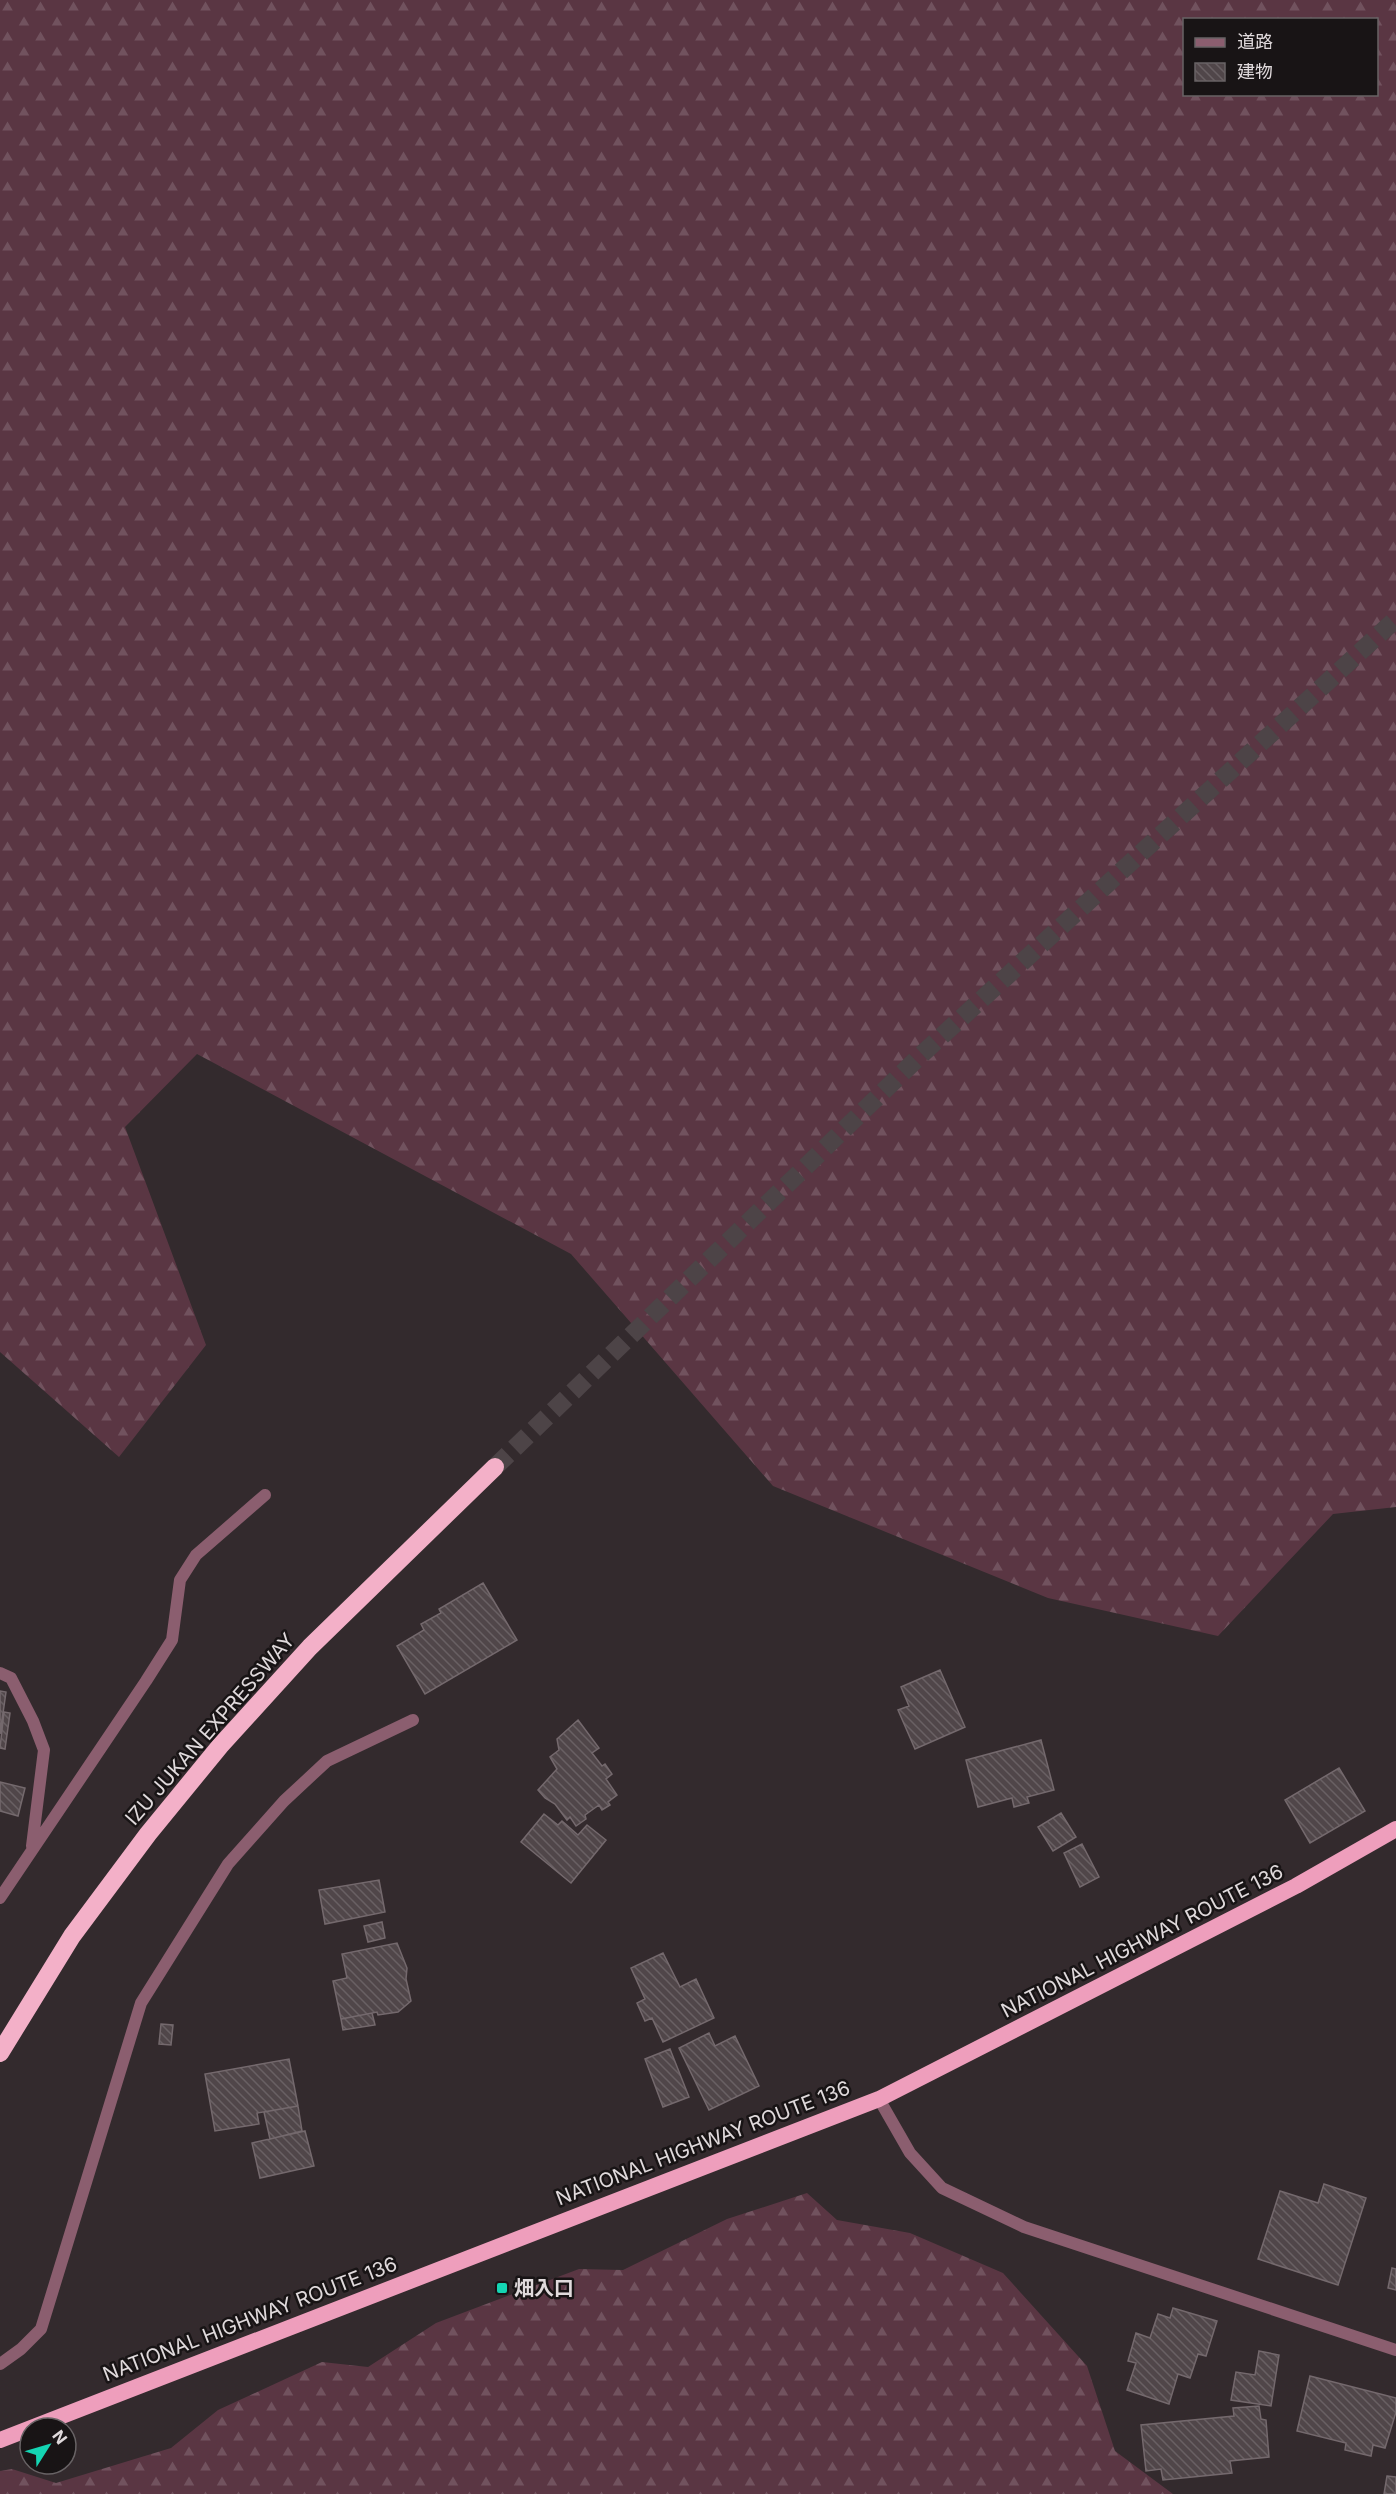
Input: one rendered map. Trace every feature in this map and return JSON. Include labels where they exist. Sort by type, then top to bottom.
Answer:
[{"type":"highway","name":"IZU JUKAN EXPRESSWAY","points":[[0,2053],[72,1936],[148,1834],[220,1746],[310,1647],[495,1467]]},
{"type":"highway","name":"NATIONAL HIGHWAY ROUTE 136","points":[[0,2440],[879,2099],[1296,1886],[1396,1829]]},
{"type":"street","points":[[0,1898],[146,1681],[171,1640],[180,1580],[196,1555],[265,1496]]},
{"type":"street","points":[[0,1673],[11,1678],[33,1720],[44,1750],[31,1850]]},
{"type":"street","points":[[0,2364],[21,2349],[41,2329],[141,2003],[228,1864],[284,1800],[327,1761],[413,1720]]},
{"type":"street","points":[[879,2099],[910,2153],[942,2188],[1024,2227],[1396,2350]]},
{"type":"green space","points":[[0,0],[1396,0],[1396,1507],[1333,1514],[1218,1636],[1048,1598],[773,1486],[571,1254],[197,1054],[125,1127],[206,1345],[119,1457],[0,1352]]},
{"type":"green space","points":[[807,2193],[837,2220],[910,2233],[1003,2273],[1087,2366],[1115,2451],[1173,2494],[0,2494],[0,2471],[12,2469],[18,2471],[18,2476],[34,2476],[56,2483],[171,2448],[218,2410],[322,2362],[368,2367],[436,2323],[579,2269],[623,2270],[727,2219]]},
{"type":"building","points":[[483,1583],[517,1640],[425,1694],[397,1646],[424,1630],[421,1624],[441,1613],[439,1609]]},
{"type":"building","points":[[940,1670],[965,1727],[915,1749],[898,1710],[909,1706],[901,1687]]},
{"type":"building","points":[[0,1691],[6,1692],[0,1734]]},
{"type":"building","points":[[4,1712],[10,1713],[5,1749],[0,1748]]},
{"type":"building","points":[[578,1720],[599,1748],[592,1753],[602,1766],[605,1764],[612,1774],[606,1779],[617,1795],[608,1802],[610,1805],[602,1810],[599,1805],[585,1815],[586,1819],[576,1826],[570,1817],[567,1820],[555,1804],[538,1790],[557,1769],[550,1757],[559,1750],[557,1739]]},
{"type":"building","points":[[1041,1740],[1054,1790],[1027,1797],[1029,1803],[1014,1807],[1012,1798],[978,1807],[966,1760]]},
{"type":"building","points":[[1339,1768],[1365,1811],[1310,1843],[1285,1800]]},
{"type":"building","points":[[0,1782],[25,1788],[18,1816],[0,1811]]},
{"type":"building","points":[[1061,1813],[1076,1837],[1053,1851],[1038,1827]]},
{"type":"building","points":[[544,1814],[558,1825],[562,1821],[578,1835],[587,1825],[606,1840],[571,1883],[521,1842]]},
{"type":"building","points":[[1082,1844],[1099,1877],[1080,1887],[1064,1853]]},
{"type":"building","points":[[379,1880],[385,1912],[325,1924],[319,1890]]},
{"type":"building","points":[[382,1922],[385,1938],[368,1942],[364,1926]]},
{"type":"building","points":[[397,1943],[407,1968],[406,1979],[411,2001],[398,2012],[378,2015],[377,2012],[341,2019],[333,1981],[347,1978],[342,1954]]},
{"type":"building","points":[[663,1953],[680,1987],[696,1979],[714,2018],[663,2042],[652,2018],[645,2021],[637,2003],[645,1999],[631,1968]]},
{"type":"building","points":[[372,2013],[375,2025],[343,2030],[341,2019]]},
{"type":"building","points":[[161,2024],[173,2025],[171,2045],[159,2044]]},
{"type":"building","points":[[709,2033],[715,2046],[735,2036],[759,2086],[709,2110],[679,2048]]},
{"type":"building","points":[[670,2049],[689,2097],[663,2107],[645,2059]]},
{"type":"building","points":[[289,2059],[298,2106],[257,2113],[259,2124],[215,2131],[205,2074]]},
{"type":"building","points":[[298,2106],[302,2131],[270,2139],[264,2112]]},
{"type":"building","points":[[305,2131],[314,2166],[260,2178],[252,2143]]},
{"type":"building","points":[[1324,2184],[1366,2198],[1338,2285],[1258,2259],[1280,2191],[1318,2203]]},
{"type":"building","points":[[1392,2268],[1396,2269],[1396,2290],[1388,2288]]},
{"type":"building","points":[[1173,2308],[1217,2321],[1206,2356],[1198,2354],[1190,2378],[1178,2374],[1169,2404],[1127,2390],[1136,2363],[1128,2361],[1136,2333],[1150,2338],[1158,2314],[1170,2318]]},
{"type":"building","points":[[1259,2351],[1279,2355],[1271,2406],[1231,2400],[1236,2372],[1255,2375]]},
{"type":"building","points":[[1310,2376],[1396,2398],[1396,2412],[1385,2448],[1373,2445],[1371,2456],[1345,2450],[1346,2443],[1297,2431]]},
{"type":"building","points":[[1259,2406],[1261,2419],[1266,2420],[1269,2457],[1230,2461],[1232,2473],[1163,2480],[1161,2469],[1146,2471],[1141,2425],[1234,2416],[1233,2408]]},
{"type":"building","points":[[1387,2476],[1396,2477],[1396,2494],[1384,2494]]},
{"type":"tunnel","points":[[495,1467],[921,1055],[1396,619]]},
{"type":"place","name":"畑入口","points":[[502,2288]]}]
